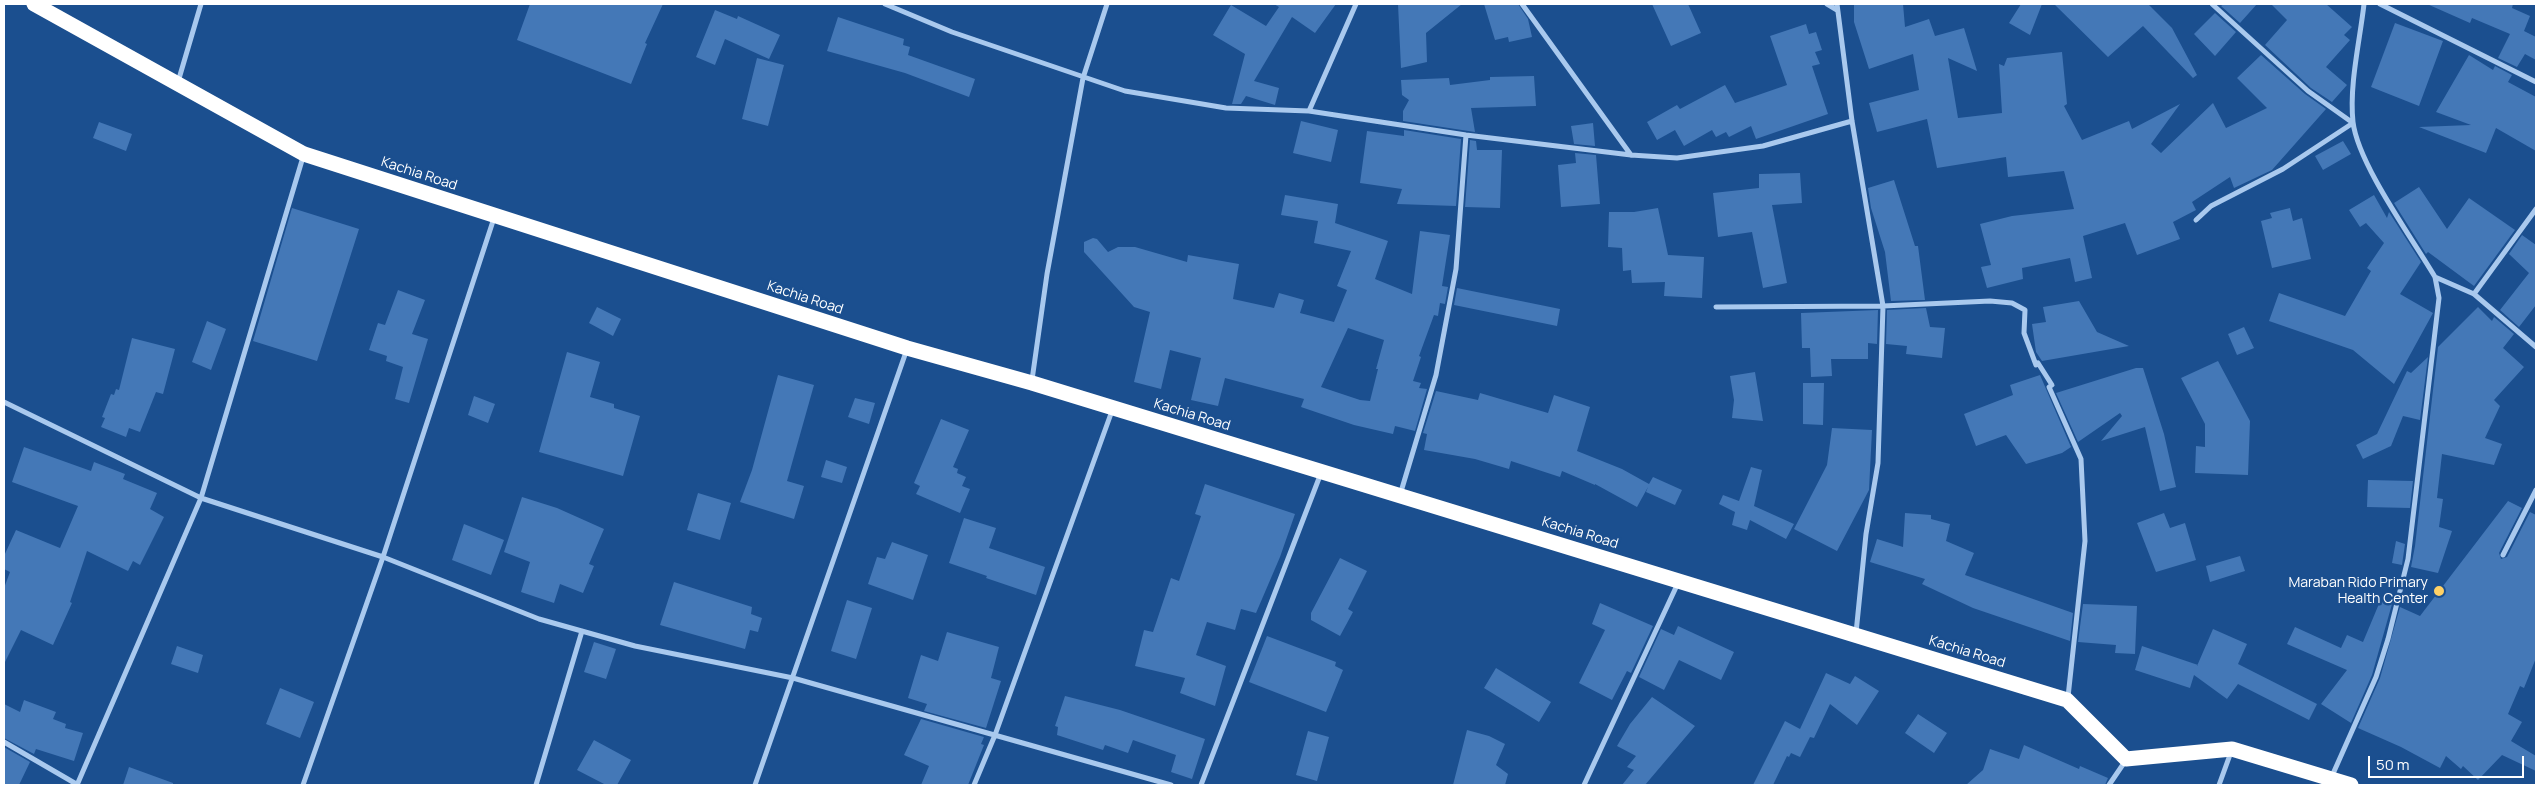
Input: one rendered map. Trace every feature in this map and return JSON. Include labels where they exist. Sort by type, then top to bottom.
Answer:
[{"type":"highway","name":"Kachia Road","points":[[34,4],[178,82],[304,154],[907,348],[1032,383],[2067,700],[2126,759]]},
{"type":"highway","points":[[2126,759],[2232,749],[2351,785]]},
{"type":"street","points":[[178,82],[201,4]]},
{"type":"street","points":[[885,4],[952,32],[1125,91],[1226,108],[1310,111],[1466,135],[1630,155],[1677,158],[1762,146],[1852,121]]},
{"type":"street","points":[[1032,383],[1047,274],[1083,78],[1108,4]]},
{"type":"street","points":[[1310,111],[1356,4]]},
{"type":"street","points":[[1522,4],[1630,155]]},
{"type":"street","points":[[1827,4],[1837,10]]},
{"type":"street","points":[[1837,4],[1852,121],[1884,306],[1878,463],[1866,534],[1856,636]]},
{"type":"street","points":[[2212,4],[2308,91],[2353,123]]},
{"type":"street","points":[[2331,779],[2376,677],[2388,639],[2408,559],[2439,298],[2435,277],[2368,165],[2353,123],[2353,100],[2364,4]]},
{"type":"street","points":[[2380,4],[2536,82]]},
{"type":"street","points":[[2196,220],[2211,206],[2282,169],[2353,123]]},
{"type":"street","points":[[1400,496],[1436,375],[1455,278],[1466,135]]},
{"type":"street","points":[[4,742],[77,785],[201,498],[304,154]]},
{"type":"street","points":[[2474,294],[2536,209]]},
{"type":"street","points":[[303,785],[383,557],[495,215]]},
{"type":"street","points":[[2435,277],[2474,294],[2536,347]]},
{"type":"street","points":[[1716,307],[1884,306],[1990,301],[2012,303],[2025,310],[2024,333],[2036,365],[2038,363],[2052,386],[2050,387],[2081,459],[2085,540],[2067,700]]},
{"type":"street","points":[[755,785],[907,348]]},
{"type":"street","points":[[4,402],[201,498],[383,557],[539,618],[635,646],[793,678],[1171,785]]},
{"type":"street","points":[[974,785],[995,734],[1113,408]]},
{"type":"street","points":[[1201,785],[1322,472]]},
{"type":"street","points":[[2503,555],[2536,490]]},
{"type":"street","points":[[1584,785],[1679,580]]},
{"type":"street","points":[[536,785],[582,631]]},
{"type":"street","points":[[2219,785],[2232,749]]},
{"type":"street","points":[[2109,785],[2126,759]]},
{"type":"building","points":[[530,4],[663,4],[645,43],[647,44],[631,84],[517,40]]},
{"type":"building","points":[[1274,4],[1336,4],[1315,33],[1292,17],[1254,81],[1279,88],[1275,105],[1246,96],[1241,104],[1232,104],[1245,54],[1213,35],[1231,5],[1266,26],[1279,7]]},
{"type":"building","points":[[1398,4],[1462,4],[1426,33],[1427,62],[1401,68]]},
{"type":"building","points":[[1484,4],[1518,4],[1528,19],[1532,37],[1509,42],[1508,37],[1495,40]]},
{"type":"building","points":[[1652,4],[1688,4],[1701,33],[1671,46]]},
{"type":"building","points":[[1854,4],[1903,4],[1905,27],[1929,19],[1935,36],[1964,28],[1977,71],[1948,58],[1958,118],[2002,113],[1999,64],[2004,66],[2007,58],[2062,52],[2067,104],[2064,106],[2082,140],[2129,121],[2132,129],[2180,104],[2151,144],[2161,153],[2213,103],[2226,128],[2267,108],[2237,78],[2261,55],[2305,94],[2326,109],[2272,170],[2234,188],[2230,177],[2192,202],[2196,210],[2173,222],[2180,239],[2137,255],[2125,223],[2083,236],[2092,278],[2075,282],[2070,258],[2022,268],[2023,279],[1987,288],[1981,267],[1991,265],[1980,224],[2012,216],[2074,209],[2064,171],[2008,177],[2006,157],[1937,168],[1927,119],[1877,132],[1869,103],[1919,90],[1913,54],[1869,69],[1854,22]]},
{"type":"building","points":[[2021,4],[2042,4],[2030,35],[2009,23]]},
{"type":"building","points":[[2054,4],[2148,4],[2172,28],[2197,75],[2193,78],[2143,26],[2108,57]]},
{"type":"building","points":[[2224,4],[2257,4],[2240,23],[2221,6]]},
{"type":"building","points":[[2271,4],[2326,4],[2352,27],[2344,35],[2350,40],[2326,67],[2347,85],[2332,102],[2311,88],[2265,45],[2287,20]]},
{"type":"building","points":[[2427,4],[2513,4],[2512,8],[2530,16],[2524,31],[2536,37],[2536,60],[2525,54],[2517,67],[2498,58],[2510,34],[2472,18],[2470,23]]},
{"type":"building","points":[[715,10],[737,19],[738,16],[780,35],[769,59],[725,39],[715,65],[696,57]]},
{"type":"building","points":[[2215,13],[2236,32],[2215,56],[2194,34]]},
{"type":"building","points":[[838,17],[904,39],[903,45],[910,47],[908,55],[975,79],[969,97],[905,73],[827,51]]},
{"type":"building","points":[[2395,23],[2443,41],[2419,106],[2371,87]]},
{"type":"building","points":[[1806,24],[1809,34],[1816,32],[1822,50],[1815,52],[1820,64],[1812,66],[1828,114],[1756,139],[1751,126],[1729,137],[1726,132],[1716,137],[1712,130],[1684,146],[1675,130],[1657,140],[1647,122],[1677,105],[1680,109],[1725,85],[1735,103],[1787,85],[1770,36]]},
{"type":"building","points":[[2469,55],[2493,70],[2495,66],[2512,75],[2508,82],[2536,97],[2536,151],[2496,128],[2486,153],[2419,127],[2471,125],[2436,112]]},
{"type":"building","points":[[757,58],[784,65],[768,126],[742,119]]},
{"type":"building","points":[[1534,76],[1536,106],[1471,108],[1475,132],[1403,121],[1403,111],[1409,100],[1402,95],[1401,80],[1449,78],[1450,85],[1490,80],[1490,77]]},
{"type":"building","points":[[1301,121],[1338,130],[1331,162],[1293,153]]},
{"type":"building","points":[[99,122],[132,134],[126,151],[93,138]]},
{"type":"building","points":[[1593,123],[1595,146],[1574,144],[1571,126]]},
{"type":"building","points":[[1404,130],[1461,139],[1456,206],[1397,204],[1402,189],[1360,183],[1367,131],[1404,136]]},
{"type":"building","points":[[1470,140],[1476,141],[1477,150],[1502,150],[1500,208],[1465,207]]},
{"type":"building","points":[[2343,141],[2351,154],[2323,170],[2315,156]]},
{"type":"building","points":[[1575,153],[1596,155],[1600,204],[1561,207],[1558,165],[1576,163]]},
{"type":"building","points":[[1800,173],[1802,203],[1772,205],[1787,283],[1763,288],[1752,232],[1718,237],[1713,193],[1759,188],[1759,174]]},
{"type":"building","points":[[1894,180],[1915,246],[1918,246],[1925,300],[1891,301],[1885,252],[1871,208],[1868,188]]},
{"type":"building","points":[[2419,187],[2447,229],[2469,198],[2515,230],[2474,286],[2428,252],[2426,254],[2394,203]]},
{"type":"building","points":[[1285,195],[1338,204],[1335,223],[1388,241],[1375,279],[1412,294],[1420,231],[1450,235],[1442,286],[1448,287],[1445,304],[1440,303],[1438,316],[1434,315],[1419,356],[1421,357],[1413,381],[1421,383],[1419,388],[1427,389],[1415,431],[1395,426],[1393,434],[1354,425],[1301,407],[1304,399],[1225,378],[1218,406],[1191,400],[1201,358],[1170,350],[1161,389],[1134,382],[1150,312],[1134,307],[1084,252],[1084,242],[1093,238],[1097,239],[1108,252],[1118,247],[1135,247],[1187,262],[1188,255],[1239,264],[1233,299],[1274,308],[1279,293],[1304,300],[1300,313],[1334,322],[1347,290],[1337,286],[1351,251],[1314,243],[1318,221],[1281,215]],"holes":[[[1348,328],[1384,340],[1370,401],[1360,400],[1321,387]]]},
{"type":"building","points":[[2374,195],[2387,218],[2389,212],[2421,262],[2400,294],[2433,313],[2394,384],[2353,350],[2269,321],[2279,293],[2345,316],[2371,271],[2367,268],[2384,243],[2366,223],[2360,227],[2349,210]]},
{"type":"building","points":[[292,208],[359,229],[317,361],[253,341]]},
{"type":"building","points":[[1658,208],[1668,255],[1704,257],[1702,298],[1664,296],[1665,282],[1632,283],[1631,270],[1623,271],[1622,248],[1608,247],[1609,212],[1634,212]]},
{"type":"building","points":[[2290,208],[2293,221],[2302,218],[2311,259],[2272,268],[2261,221],[2272,218],[2270,213]]},
{"type":"building","points":[[2522,235],[2536,245],[2536,305],[2519,327],[2500,310],[2529,273],[2509,254]]},
{"type":"building","points":[[1457,288],[1560,309],[1557,326],[1454,305]]},
{"type":"building","points":[[398,290],[425,300],[412,334],[428,339],[409,403],[395,399],[403,367],[386,361],[387,356],[369,350],[378,323],[385,325]]},
{"type":"building","points":[[2079,301],[2097,332],[2129,346],[2042,361],[2036,352],[2032,324],[2046,322],[2043,307]]},
{"type":"building","points":[[597,307],[621,319],[613,336],[589,323]]},
{"type":"building","points":[[2478,307],[2492,321],[2494,317],[2514,334],[2503,348],[2524,367],[2494,400],[2500,406],[2485,438],[2502,444],[2494,465],[2442,454],[2437,498],[2443,499],[2439,527],[2452,531],[2438,573],[2411,567],[2438,347]]},
{"type":"building","points":[[1926,308],[1930,327],[1945,328],[1942,358],[1906,354],[1907,346],[1886,344],[1887,310]]},
{"type":"building","points":[[1878,310],[1877,344],[1868,343],[1868,359],[1831,359],[1832,376],[1811,377],[1810,348],[1802,348],[1801,313]]},
{"type":"building","points":[[207,321],[226,329],[211,370],[192,362]]},
{"type":"building","points":[[2244,327],[2254,348],[2237,355],[2228,334]]},
{"type":"building","points":[[132,338],[175,349],[163,394],[156,392],[140,432],[129,428],[126,437],[101,427],[105,418],[102,417],[111,394],[114,395],[116,389],[119,390]]},
{"type":"building","points":[[567,352],[600,362],[590,397],[614,404],[614,408],[640,416],[623,476],[539,452]]},
{"type":"building","points":[[2428,357],[2420,420],[2403,416],[2391,446],[2363,459],[2356,445],[2377,434],[2407,371],[2411,373]]},
{"type":"building","points":[[2218,361],[2250,421],[2248,475],[2195,473],[2196,446],[2205,447],[2205,424],[2181,378]]},
{"type":"building","points":[[2136,368],[2143,368],[2164,434],[2176,487],[2160,491],[2145,427],[2101,441],[2122,416],[2120,413],[2078,442],[2056,393]]},
{"type":"building","points":[[1755,372],[1763,421],[1732,418],[1734,400],[1730,376]]},
{"type":"building","points":[[778,375],[814,385],[787,481],[804,486],[794,519],[740,502],[752,470]]},
{"type":"building","points":[[2040,375],[2071,447],[2062,453],[2026,464],[2006,435],[1976,446],[1964,414],[2013,395],[2010,385]]},
{"type":"building","points":[[1803,383],[1824,383],[1823,425],[1803,424]]},
{"type":"building","points":[[1436,391],[1478,400],[1480,393],[1548,413],[1554,395],[1590,407],[1577,451],[1622,469],[1649,484],[1653,477],[1682,490],[1675,505],[1646,492],[1648,487],[1637,507],[1595,484],[1562,471],[1560,477],[1511,461],[1509,469],[1475,459],[1424,450],[1427,434],[1423,433]]},
{"type":"building","points":[[474,396],[495,404],[488,423],[468,415]]},
{"type":"building","points":[[855,398],[875,403],[869,424],[848,417]]},
{"type":"building","points":[[941,419],[969,430],[953,467],[958,469],[957,473],[966,477],[962,486],[970,489],[960,513],[916,494],[920,486],[914,483]]},
{"type":"building","points":[[1832,428],[1872,430],[1869,490],[1837,551],[1794,529],[1827,465]]},
{"type":"building","points":[[24,447],[91,471],[94,462],[125,474],[123,479],[157,493],[150,509],[164,517],[140,565],[133,561],[128,571],[87,551],[70,602],[72,603],[53,645],[21,630],[4,664],[4,588],[10,572],[4,569],[4,556],[16,530],[60,548],[78,506],[12,482]]},
{"type":"building","points":[[826,460],[847,467],[842,483],[821,477]]},
{"type":"building","points":[[1751,467],[1762,470],[1754,506],[1794,524],[1786,539],[1750,520],[1747,530],[1732,525],[1735,512],[1719,504],[1723,495],[1739,501]]},
{"type":"building","points":[[2368,480],[2413,481],[2410,508],[2367,507]]},
{"type":"building","points":[[1205,484],[1295,514],[1280,557],[1256,613],[1241,609],[1235,630],[1207,622],[1196,655],[1226,666],[1215,706],[1180,693],[1185,678],[1135,666],[1144,630],[1153,632],[1171,578],[1179,581],[1201,516],[1195,514]]},
{"type":"building","points":[[698,493],[731,503],[720,540],[687,530]]},
{"type":"building","points":[[522,497],[557,508],[604,529],[589,564],[594,566],[583,593],[560,584],[554,603],[521,592],[530,562],[504,552]]},
{"type":"building","points":[[2508,501],[2522,508],[2499,553],[2501,559],[2507,557],[2530,512],[2536,515],[2536,658],[2524,688],[2520,686],[2508,714],[2522,722],[2511,741],[2536,756],[2536,771],[2502,755],[2478,780],[2463,766],[2461,769],[2446,756],[2440,768],[2401,747],[2358,728],[2380,678],[2400,607],[2420,616]]},
{"type":"building","points":[[1905,513],[1931,515],[1931,519],[1950,524],[1946,541],[1974,553],[1965,575],[2073,613],[2070,641],[1973,608],[1922,584],[1925,579],[1870,562],[1877,539],[1903,547]]},
{"type":"building","points":[[2164,513],[2170,528],[2185,523],[2196,560],[2156,572],[2137,523]]},
{"type":"building","points":[[964,518],[996,528],[989,548],[1045,567],[1036,595],[949,563]]},
{"type":"building","points":[[464,524],[504,540],[491,575],[452,560]]},
{"type":"building","points":[[2396,541],[2405,544],[2402,565],[2392,563]]},
{"type":"building","points":[[892,542],[928,555],[913,600],[868,584],[877,557],[885,559]]},
{"type":"building","points":[[2240,556],[2245,571],[2210,582],[2206,566]]},
{"type":"building","points":[[1340,558],[1367,571],[1348,609],[1353,612],[1340,636],[1311,620],[1311,613]]},
{"type":"building","points":[[674,582],[752,607],[751,614],[762,618],[758,632],[750,630],[745,649],[660,625]]},
{"type":"building","points":[[2381,599],[2392,604],[2372,675],[2351,723],[2321,704],[2347,670],[2287,644],[2295,627],[2341,648],[2347,635],[2363,642]]},
{"type":"building","points":[[847,600],[872,608],[856,659],[831,651]]},
{"type":"building","points":[[1600,603],[1653,626],[1631,673],[1627,671],[1612,700],[1579,683],[1605,630],[1592,624]]},
{"type":"building","points":[[2083,604],[2137,606],[2135,654],[2115,653],[2116,645],[2078,642]]},
{"type":"building","points":[[1678,626],[1734,652],[1721,680],[1679,660],[1664,690],[1639,677],[1661,629],[1674,635]]},
{"type":"building","points":[[2213,629],[2247,644],[2238,664],[2317,704],[2309,720],[2238,684],[2227,699],[2194,675],[2190,688],[2135,670],[2142,646],[2198,665]]},
{"type":"building","points":[[947,632],[999,647],[991,678],[1001,681],[986,728],[924,711],[927,704],[908,698],[921,655],[938,661]]},
{"type":"building","points":[[1267,636],[1336,662],[1335,666],[1343,670],[1326,712],[1249,682]]},
{"type":"building","points":[[594,642],[616,649],[606,679],[584,672]]},
{"type":"building","points":[[177,646],[203,655],[198,673],[171,664]]},
{"type":"building","points":[[1496,668],[1551,702],[1539,722],[1484,688]]},
{"type":"building","points":[[1826,673],[1850,684],[1855,676],[1879,691],[1857,725],[1830,704],[1814,738],[1810,737],[1800,757],[1791,753],[1789,757],[1787,756],[1773,785],[1753,785],[1785,721],[1800,729]]},
{"type":"building","points":[[280,688],[314,702],[300,738],[266,724]]},
{"type":"building","points":[[1065,696],[1120,710],[1205,739],[1192,779],[1171,772],[1176,755],[1133,740],[1128,753],[1105,745],[1103,750],[1057,735],[1058,727],[1055,726]]},
{"type":"building","points":[[1652,697],[1695,726],[1645,785],[1622,785],[1634,770],[1627,767],[1636,756],[1617,746],[1630,724]]},
{"type":"building","points":[[24,700],[56,712],[53,719],[66,724],[65,728],[83,733],[74,761],[36,749],[34,754],[4,738],[4,704],[20,712]]},
{"type":"building","points":[[1918,714],[1947,733],[1934,753],[1905,733]]},
{"type":"building","points":[[921,719],[984,737],[981,744],[984,745],[968,785],[921,785],[929,766],[904,755]]},
{"type":"building","points":[[1467,730],[1489,736],[1505,744],[1496,765],[1508,774],[1505,785],[1453,785]]},
{"type":"building","points":[[1308,731],[1329,737],[1317,781],[1296,775]]},
{"type":"building","points":[[594,740],[631,760],[617,785],[606,785],[577,770]]},
{"type":"building","points":[[2024,745],[2079,769],[2080,766],[2108,778],[2105,785],[1966,785],[1983,770],[1990,749],[2019,759]]},
{"type":"building","points":[[4,747],[30,762],[19,785],[4,785]]},
{"type":"building","points":[[129,767],[173,783],[173,785],[123,785]]},
{"type":"place","name":"Maraban Rido Primary Health Center","points":[[2439,591]]}]
